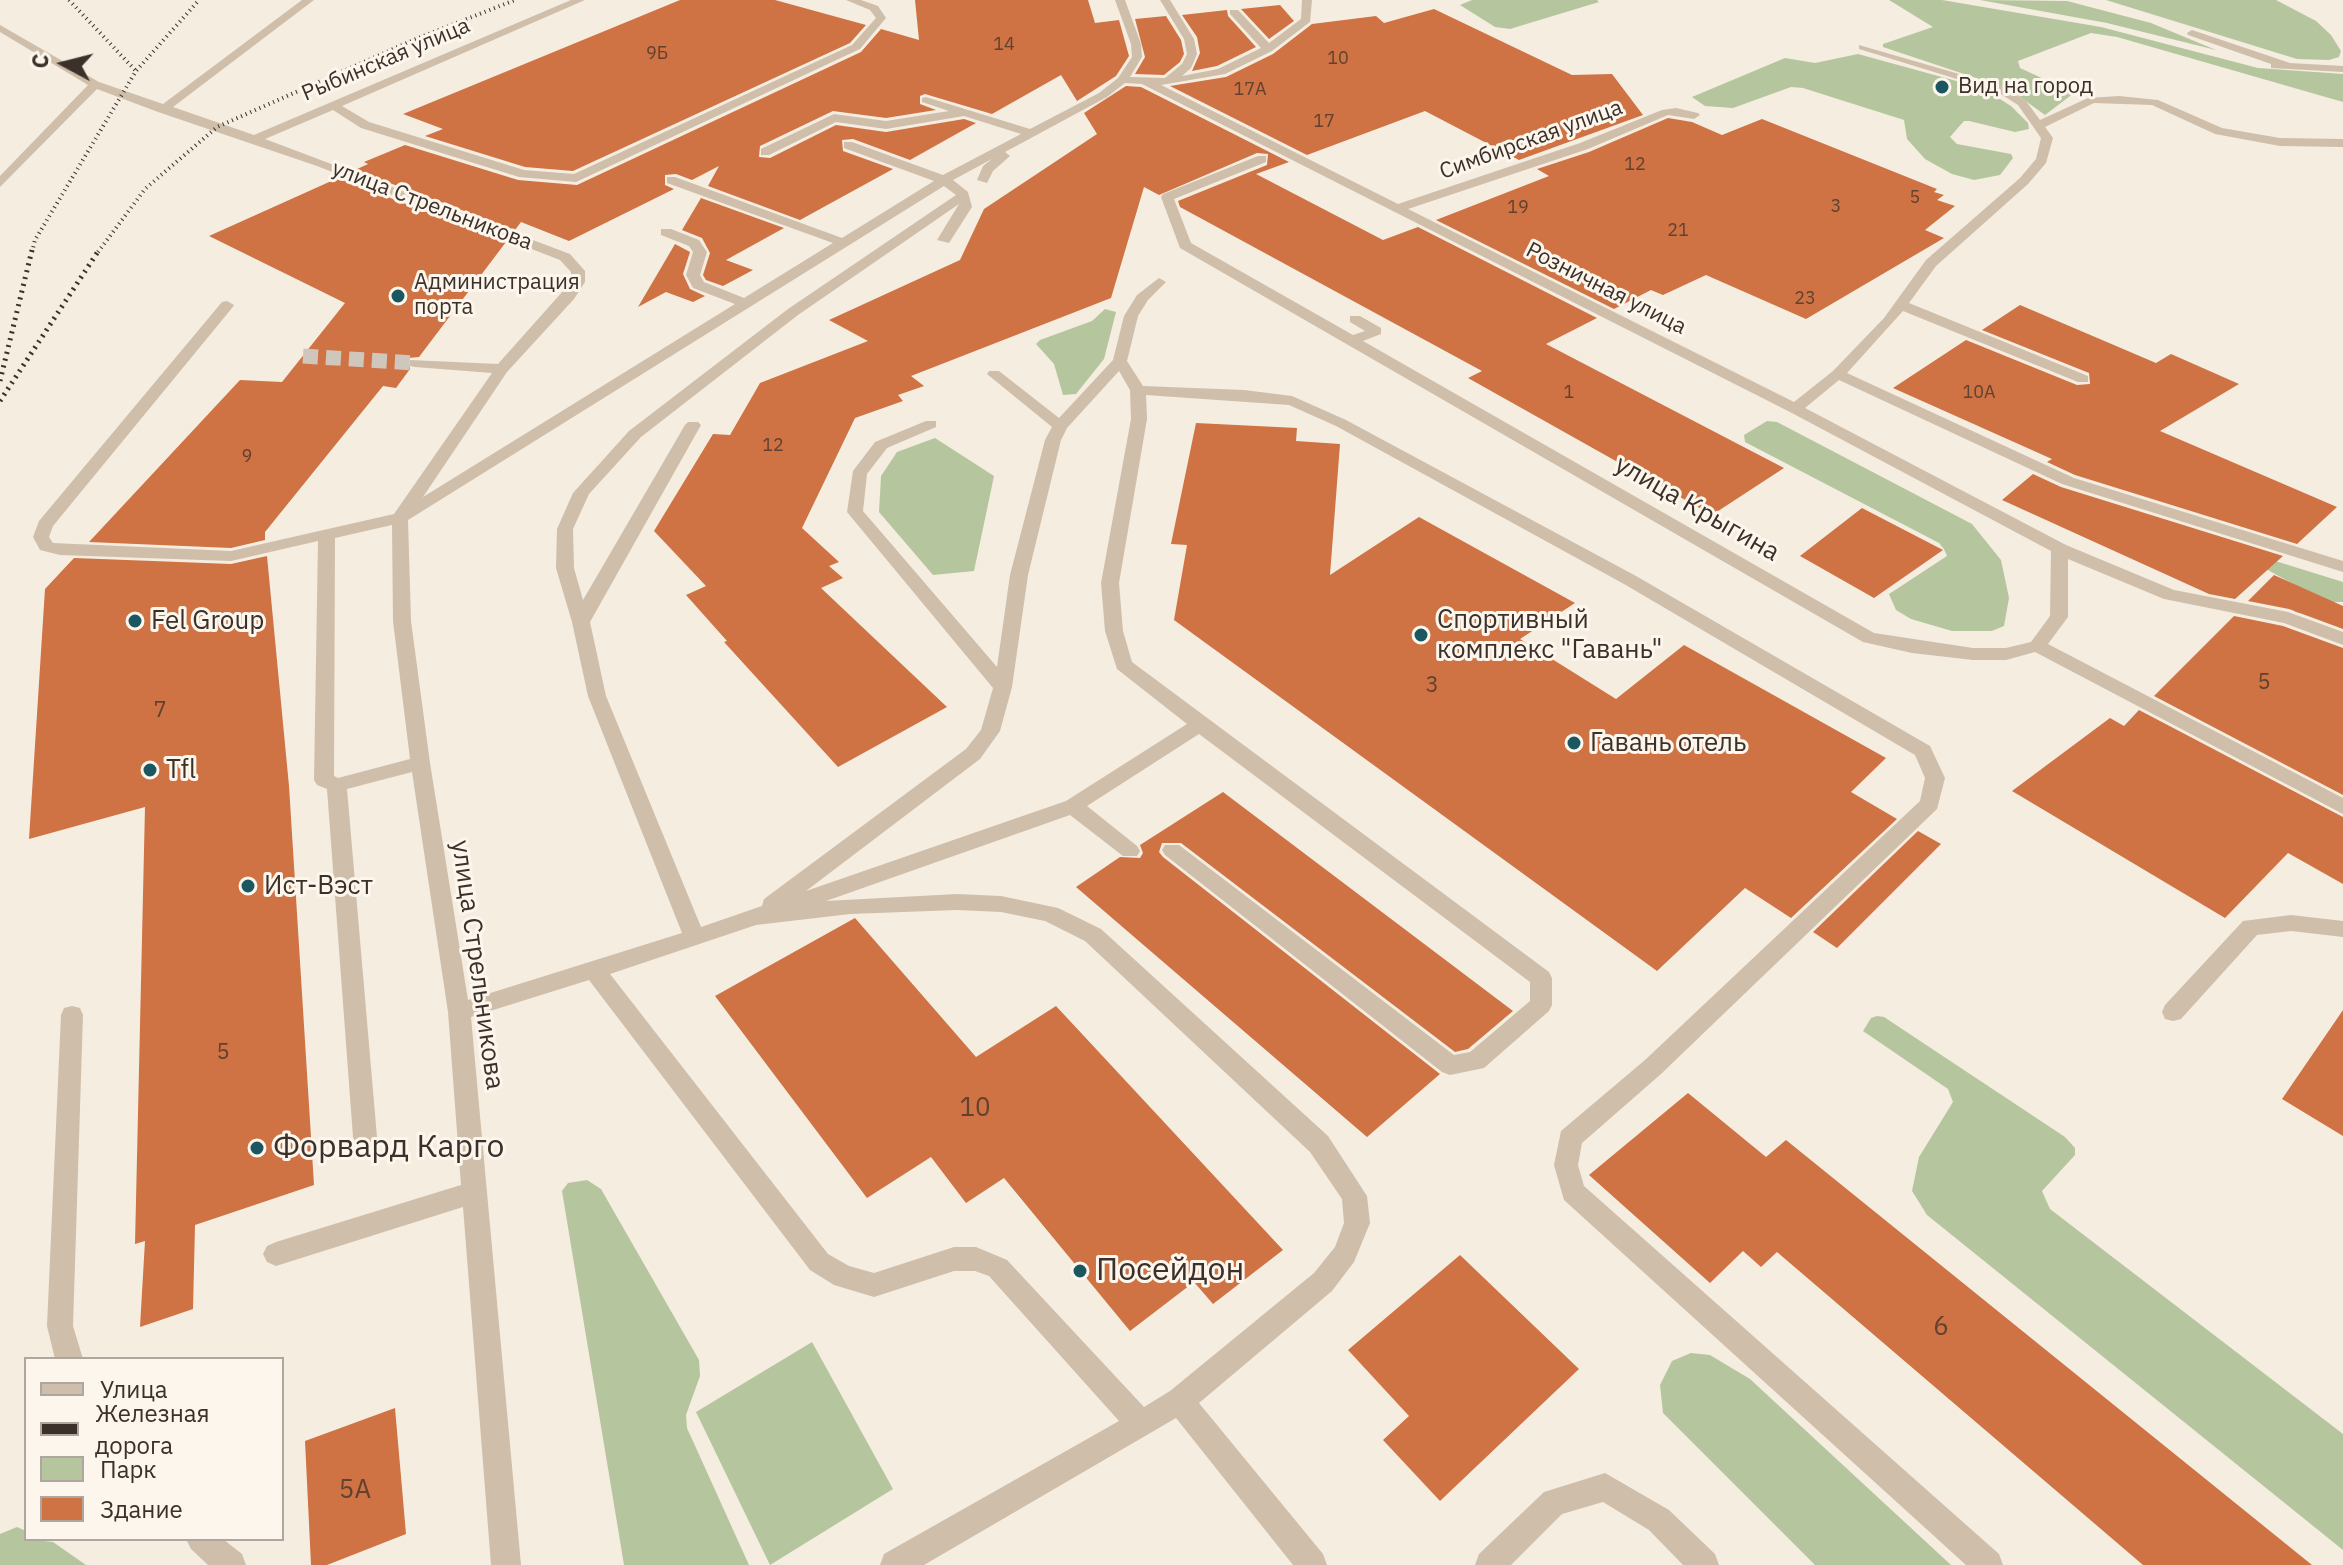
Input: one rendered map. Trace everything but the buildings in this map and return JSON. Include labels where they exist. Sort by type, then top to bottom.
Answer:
[{"type":"street","points":[[162,110],[309,0]]},
{"type":"street","name":"Рыбинская улица","points":[[253,140],[580,0]]},
{"type":"street","points":[[333,105],[365,125],[523,174],[576,178],[856,47],[881,18],[874,8],[851,0]]},
{"type":"street","points":[[227,305],[45,525],[41,537],[46,546],[60,550],[231,556],[400,518],[944,180],[1103,95],[1122,80],[1137,57],[1136,44],[1120,0]]},
{"type":"street","points":[[1165,0],[1189,39],[1192,54],[1187,66],[1168,82]]},
{"type":"street","points":[[1122,80],[1168,82],[1221,72],[1268,49],[1306,20],[1307,0]]},
{"type":"street","points":[[1234,12],[1268,49]]},
{"type":"street","name":"улица Стрельникова","points":[[0,28],[95,84],[565,257],[578,271],[578,282],[569,296],[502,369],[400,518],[402,621],[420,763],[459,1012],[506,1565]]},
{"type":"street","points":[[2192,33],[2286,65]]},
{"type":"street","points":[[1795,409],[1838,374],[1889,321],[1931,263],[2024,181],[2042,160],[2047,138],[2022,103],[2000,89],[1863,47]]},
{"type":"street","points":[[2260,65],[2343,69]]},
{"type":"street","name":"Розничная улица","points":[[1146,82],[1795,409],[2060,549],[2170,595],[2288,618],[2343,639]]},
{"type":"street","points":[[0,183],[95,84]]},
{"type":"street","points":[[2038,126],[2092,100],[2119,99],[2154,102],[2219,131],[2280,142],[2343,143]]},
{"type":"street","points":[[926,100],[1030,133]]},
{"type":"street","points":[[765,152],[834,118],[886,125],[965,112]]},
{"type":"street","name":"Симбирская улица","points":[[1399,208],[1584,146],[1666,112],[1694,115]]},
{"type":"street","points":[[848,145],[944,180],[964,195],[966,207],[944,240]]},
{"type":"street","points":[[983,180],[987,169],[1005,156],[1008,150],[1004,147]]},
{"type":"street","name":"улица Крыгина","points":[[1262,159],[1167,197],[1185,245],[1869,638],[1973,654],[2006,654],[2037,646]]},
{"type":"street","points":[[671,180],[844,243]]},
{"type":"street","points":[[695,938],[597,696],[581,622],[565,568],[565,529],[581,493],[635,434],[793,312],[964,195]]},
{"type":"street","points":[[666,232],[694,243],[700,252],[693,275],[698,285],[745,303]]},
{"type":"street","points":[[756,917],[973,754],[990,731],[1003,687],[1019,575],[1053,440],[1060,426],[1120,361],[1131,316],[1142,298],[1159,282]]},
{"type":"street","points":[[1899,304],[2083,379]]},
{"type":"street","points":[[1355,319],[1393,341]]},
{"type":"street","points":[[1352,341],[1376,331]]},
{"type":"street","points":[[1120,361],[1138,390],[1139,419],[1110,583],[1114,631],[1124,665],[1541,978],[1541,1005],[1476,1061],[1450,1065],[1172,850]]},
{"type":"street","points":[[415,363],[502,369]]},
{"type":"street","points":[[994,374],[1060,426]]},
{"type":"street","points":[[1838,374],[2068,481],[2343,567]]},
{"type":"street","points":[[1138,390],[1244,395],[1292,401],[1341,423],[1630,580],[1923,751],[1935,778],[1930,804],[1653,1067],[1570,1138],[1566,1165],[1573,1192],[1988,1565]]},
{"type":"street","points":[[931,424],[881,445],[859,474],[855,512],[1003,687]]},
{"type":"street","points":[[581,622],[693,425]]},
{"type":"street","points":[[327,535],[324,780],[337,785],[420,763]]},
{"type":"street","points":[[2060,549],[2059,617],[2037,646],[2343,807]]},
{"type":"street","points":[[459,1012],[695,938],[1073,806],[1200,725]]},
{"type":"street","points":[[337,785],[365,1137]]},
{"type":"street","points":[[1073,806],[1130,851]]},
{"type":"street","points":[[756,917],[850,906],[957,902],[1001,904],[1050,914],[1093,935],[1319,1144],[1354,1196],[1357,1223],[1345,1254],[1323,1282],[1180,1401],[895,1565]]},
{"type":"street","points":[[2173,1012],[2251,927],[2291,923],[2343,929]]},
{"type":"street","points":[[595,971],[819,1262],[843,1276],[874,1285],[954,1259],[976,1259],[998,1268],[1141,1424]]},
{"type":"street","points":[[68,1357],[60,1326],[72,1015]]},
{"type":"street","points":[[276,1254],[475,1192]]},
{"type":"street","points":[[1180,1401],[1312,1565]]},
{"type":"street","points":[[1490,1565],[1554,1502],[1605,1487],[1659,1520],[1704,1565]]},
{"type":"street","points":[[203,1541],[216,1556],[231,1565]]},
{"type":"green space","points":[[1472,0],[1599,2],[1510,29],[1495,27],[1460,5]]},
{"type":"green space","points":[[1889,0],[1942,0],[2101,27],[2258,68],[2343,74],[2343,102],[2117,37],[2091,33],[2018,61],[2020,68],[2074,93],[2045,115],[2009,89],[1883,47],[1883,44],[1933,27]]},
{"type":"green space","points":[[1980,0],[2067,1],[2151,23],[2216,50],[2107,23]]},
{"type":"green space","points":[[2106,0],[2276,0],[2316,21],[2331,35],[2341,51],[2339,57],[2329,60],[2297,59]]},
{"type":"green space","points":[[1858,54],[1989,92],[2011,106],[2028,123],[2029,129],[2015,132],[1964,121],[1950,137],[1957,144],[2011,154],[2013,158],[2000,175],[1974,180],[1952,174],[1925,159],[1907,139],[1904,120],[1803,88],[1791,87],[1733,108],[1705,106],[1692,97],[1785,58],[1815,63]]},
{"type":"green space","points":[[1105,309],[1116,312],[1104,359],[1076,394],[1063,395],[1054,364],[1036,344],[1092,321]]},
{"type":"green space","points":[[1767,421],[1777,422],[1972,524],[2001,560],[2009,598],[2004,626],[1992,631],[1952,631],[1911,619],[1896,610],[1889,594],[1947,556],[1944,549],[1939,543],[1745,442],[1744,435]]},
{"type":"green space","points":[[935,438],[994,476],[974,571],[933,575],[879,512],[881,476],[897,452]]},
{"type":"green space","points":[[2272,560],[2343,582],[2343,602],[2333,602],[2314,617],[2295,612],[2291,606],[2295,585],[2266,569]]},
{"type":"green space","points":[[1884,1017],[2065,1137],[2075,1148],[2075,1155],[2042,1191],[2050,1209],[2343,1434],[2343,1550],[1927,1215],[1912,1191],[1919,1157],[1953,1102],[1948,1089],[1863,1031],[1871,1018]]},
{"type":"green space","points":[[587,1180],[601,1189],[699,1360],[700,1376],[686,1415],[687,1428],[749,1565],[624,1565],[562,1191],[568,1183]]},
{"type":"green space","points":[[812,1342],[893,1489],[770,1565],[696,1412]]},
{"type":"green space","points":[[1691,1353],[1710,1355],[1750,1379],[1951,1565],[1815,1565],[1663,1413],[1660,1385],[1672,1361]]},
{"type":"green space","points":[[17,1527],[24,1530],[24,1541],[53,1542],[86,1565],[0,1565],[0,1534]]},
{"type":"tunnel","points":[[303,356],[415,363]]},
{"type":"railway","points":[[69,0],[136,71]]},
{"type":"railway","points":[[136,71],[199,0]]},
{"type":"railway","points":[[98,252],[145,189],[217,127],[416,39],[515,0]]},
{"type":"railway","points":[[32,252],[35,240],[136,71]]},
{"type":"railway","points":[[0,381],[32,250]]},
{"type":"railway","points":[[0,401],[99,250]]},
{"type":"place","name":"Вид на город","points":[[1942,87]]},
{"type":"place","name":"Администрация порта","points":[[398,296]]},
{"type":"place","name":"Fel Group","points":[[135,621]]},
{"type":"place","name":"Спортивный комплекс \"Гавань\"","points":[[1421,635]]},
{"type":"place","name":"Гавань отель","points":[[1574,743]]},
{"type":"place","name":"Tfl","points":[[150,770]]},
{"type":"place","name":"Ист-Вэст","points":[[248,886]]},
{"type":"place","name":"Форвард Карго","points":[[257,1148]]},
{"type":"place","name":"Посейдон","points":[[1080,1271]]}]
